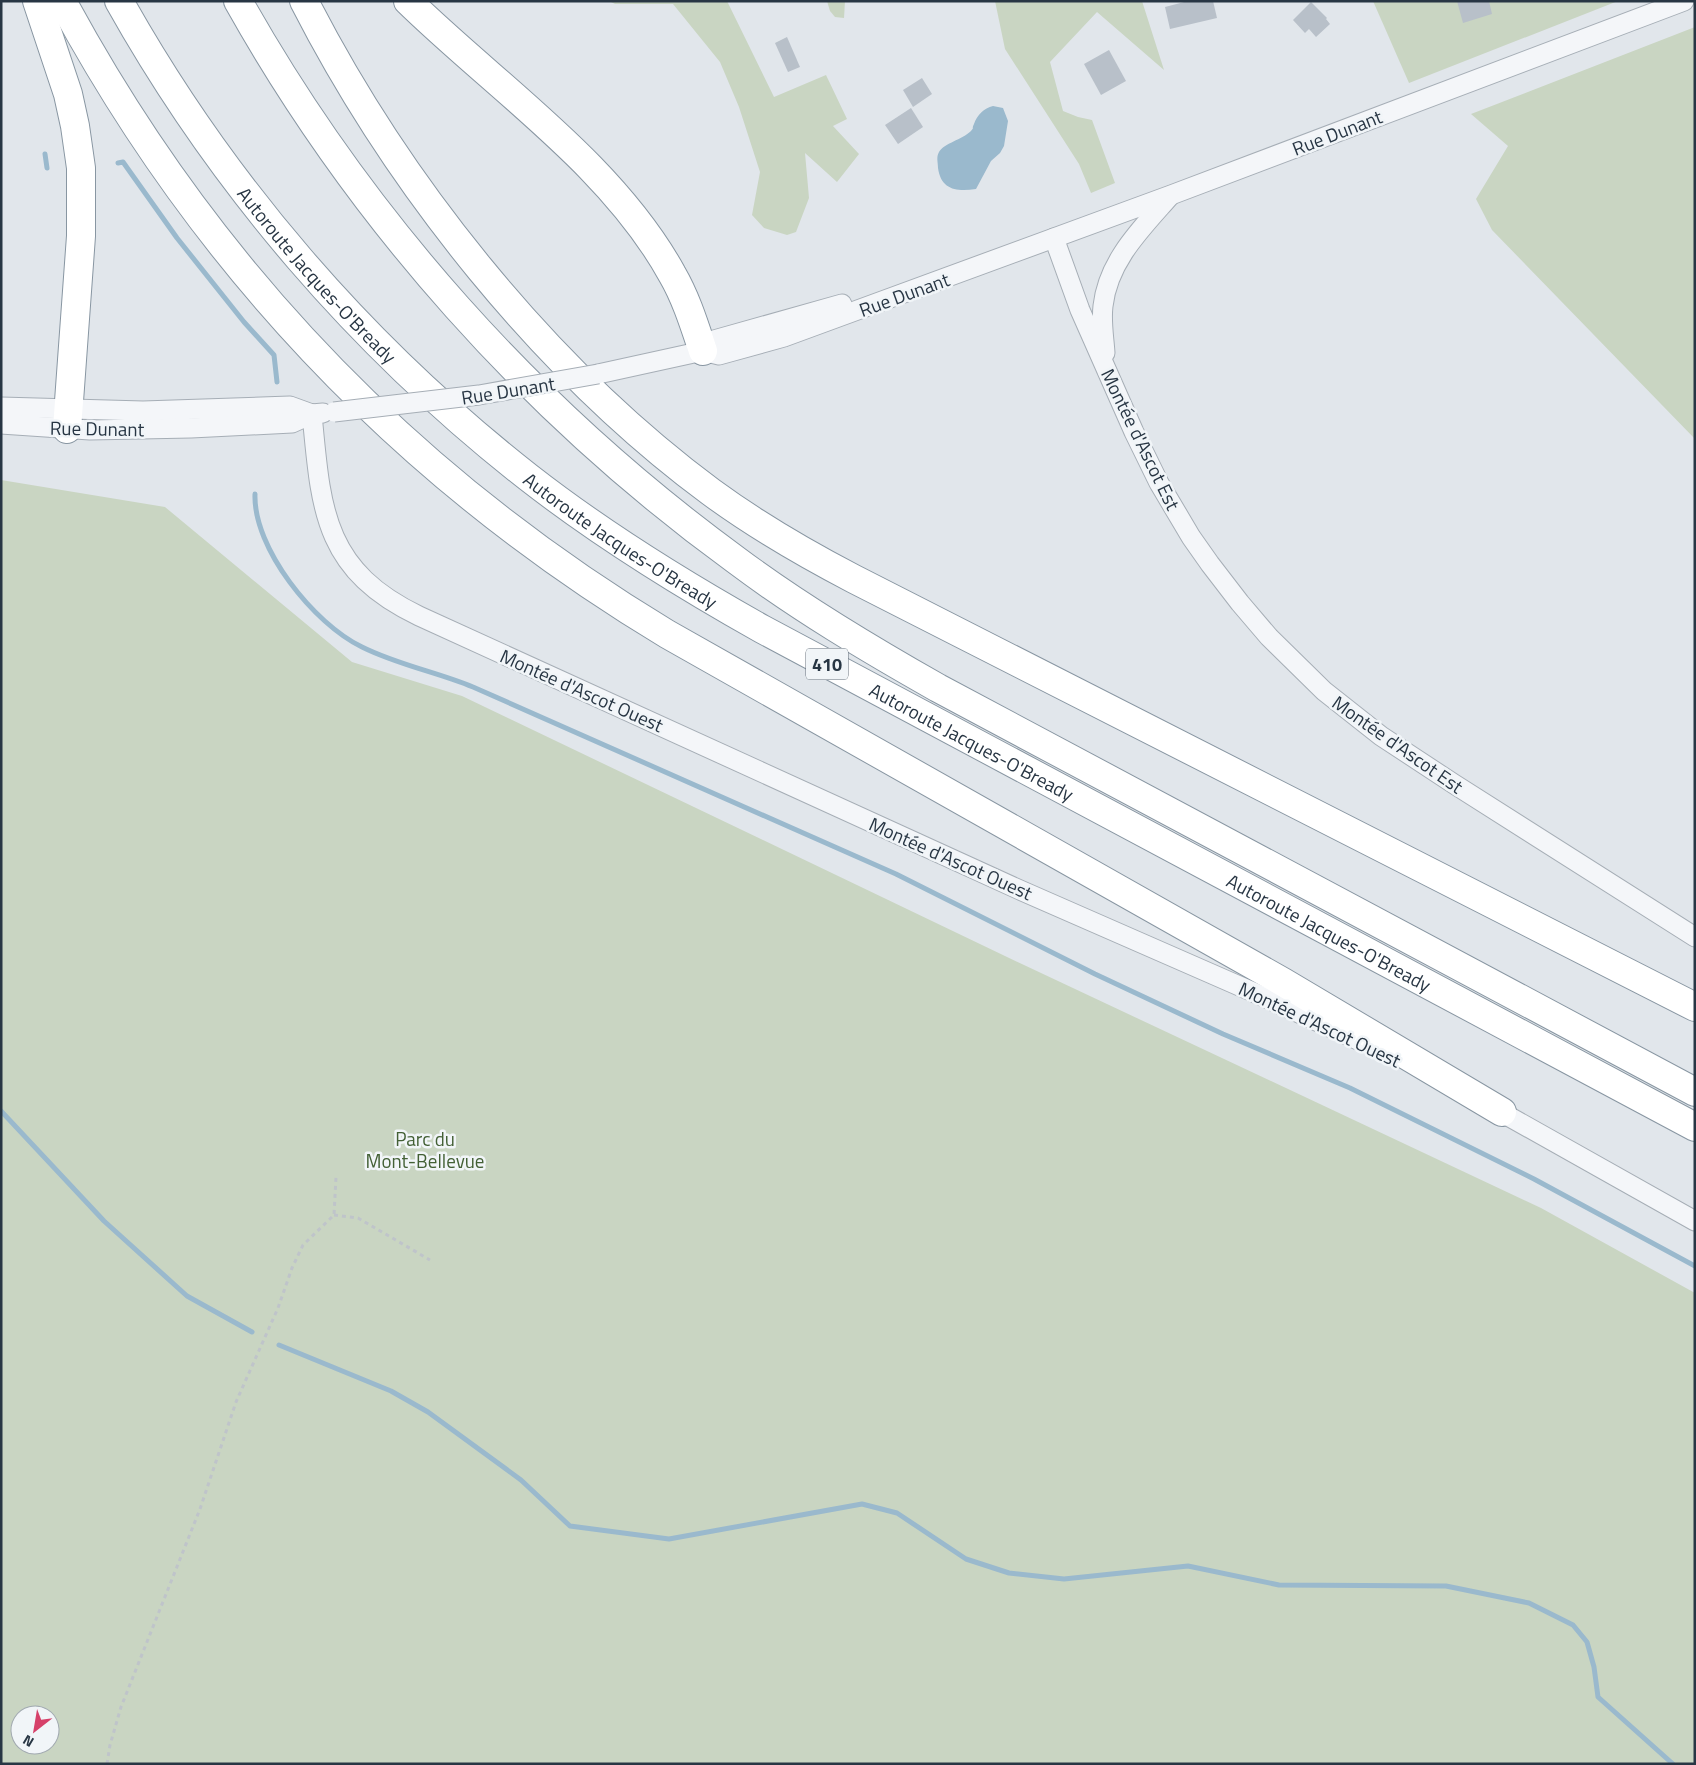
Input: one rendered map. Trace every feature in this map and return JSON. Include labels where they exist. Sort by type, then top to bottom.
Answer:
[{"type":"highway","points":[[37,1],[68,94],[81,168],[82,228],[68,419]]},
{"type":"highway","points":[[62,1],[116,95],[161,165],[196,213],[257,289],[319,358],[370,409],[434,467],[511,529],[572,574],[667,634],[1283,982],[1502,1112]]},
{"type":"highway","name":"Autoroute Jacques-O'Bready","points":[[119,1],[204,136],[261,213],[320,283],[383,349],[444,406],[522,473],[584,518],[669,575],[762,629],[1695,1127]]},
{"type":"highway","name":"Autoroute Jacques-O'Bready","points":[[238,1],[278,68],[340,160],[396,235],[456,306],[514,368],[582,434],[650,493],[723,551],[822,619],[938,688],[1695,1092]]},
{"type":"highway","points":[[304,1],[349,81],[392,149],[451,232],[496,287],[600,397],[659,450],[718,496],[782,539],[869,587],[1695,1007]]},
{"type":"highway","points":[[408,1],[560,139],[622,204],[654,245],[673,275],[688,308],[702,351]]},
{"type":"street","name":"Rue Dunant","points":[[1,424],[160,411],[290,406],[312,414],[334,412],[479,395],[615,370],[702,351],[719,355],[784,337],[990,262],[1684,1]]},
{"type":"street","points":[[1109,374],[1105,355],[1103,318],[1106,294],[1111,276],[1126,248],[1171,195]]},
{"type":"street","name":"Montée d'Ascot Est","points":[[1054,238],[1080,310],[1142,450],[1167,497],[1191,537],[1240,603],[1269,637],[1335,700],[1403,752],[1695,937]]},
{"type":"street","name":"Rue Dunant","points":[[1,407],[68,419]]},
{"type":"street","name":"Montée d'Ascot Ouest","points":[[312,414],[321,498],[334,536],[344,556],[359,574],[374,589],[390,600],[419,616],[1020,890],[1296,1011],[1386,1053],[1502,1112],[1695,1221]]},
{"type":"path","points":[[108,1764],[110,1745],[121,1707],[200,1509],[236,1402],[278,1308],[292,1268],[303,1245],[334,1215],[336,1176]]},
{"type":"path","points":[[334,1215],[358,1218],[430,1260]]},
{"type":"green space","points":[[609,1],[727,1],[774,97],[826,75],[847,119],[833,126],[859,154],[837,182],[805,153],[809,198],[796,232],[787,235],[764,228],[752,215],[760,172],[739,107],[720,62],[673,4],[615,4]]},
{"type":"green space","points":[[827,1],[845,1],[844,18],[835,17],[830,11]]},
{"type":"green space","points":[[995,1],[1142,1],[1164,70],[1097,12],[1050,62],[1063,111],[1092,120],[1115,183],[1091,193],[1079,164],[1005,49]]},
{"type":"green space","points":[[1373,1],[1618,1],[1409,83]]},
{"type":"green space","points":[[1695,27],[1695,439],[1492,230],[1476,199],[1508,146],[1471,114]]},
{"type":"green space","name":"Parc du Mont-Bellevue","points":[[1,480],[165,507],[352,662],[462,696],[1024,965],[1541,1208],[1695,1293],[1695,1764],[1,1764]]},
{"type":"water","points":[[993,106],[1003,108],[1008,121],[1004,146],[1000,153],[991,161],[976,189],[962,190],[951,188],[946,185],[940,175],[937,160],[939,152],[945,146],[971,131],[979,115],[987,108]]},
{"type":"building","points":[[1188,1],[1213,1],[1217,18],[1170,29],[1165,7]]},
{"type":"building","points":[[1457,1],[1489,1],[1492,14],[1463,23]]},
{"type":"building","points":[[1311,2],[1327,18],[1330,24],[1316,37],[1309,29],[1305,33],[1293,20]]},
{"type":"building","points":[[787,37],[800,67],[788,72],[775,43]]},
{"type":"building","points":[[1109,50],[1126,81],[1101,95],[1084,64]]},
{"type":"building","points":[[922,78],[932,94],[913,107],[903,90]]},
{"type":"building","points":[[911,108],[923,127],[898,144],[885,125]]},
{"type":"waterway","points":[[45,154],[47,168]]},
{"type":"waterway","points":[[118,163],[123,162],[177,238],[244,322],[274,355],[277,382]]},
{"type":"waterway","points":[[255,494],[257,515],[264,537],[275,560],[290,582],[325,621],[362,647],[389,659],[473,687],[896,874],[1095,974],[1223,1034],[1350,1088],[1534,1179],[1695,1266]]},
{"type":"waterway","points":[[1,1111],[104,1221],[187,1296],[252,1332]]},
{"type":"waterway","points":[[279,1345],[391,1391],[428,1412],[521,1480],[570,1526],[669,1539],[862,1504],[897,1513],[966,1559],[1009,1573],[1064,1579],[1188,1566],[1279,1585],[1446,1586],[1529,1603],[1573,1625],[1587,1642],[1594,1667],[1598,1697],[1673,1764]]}]
